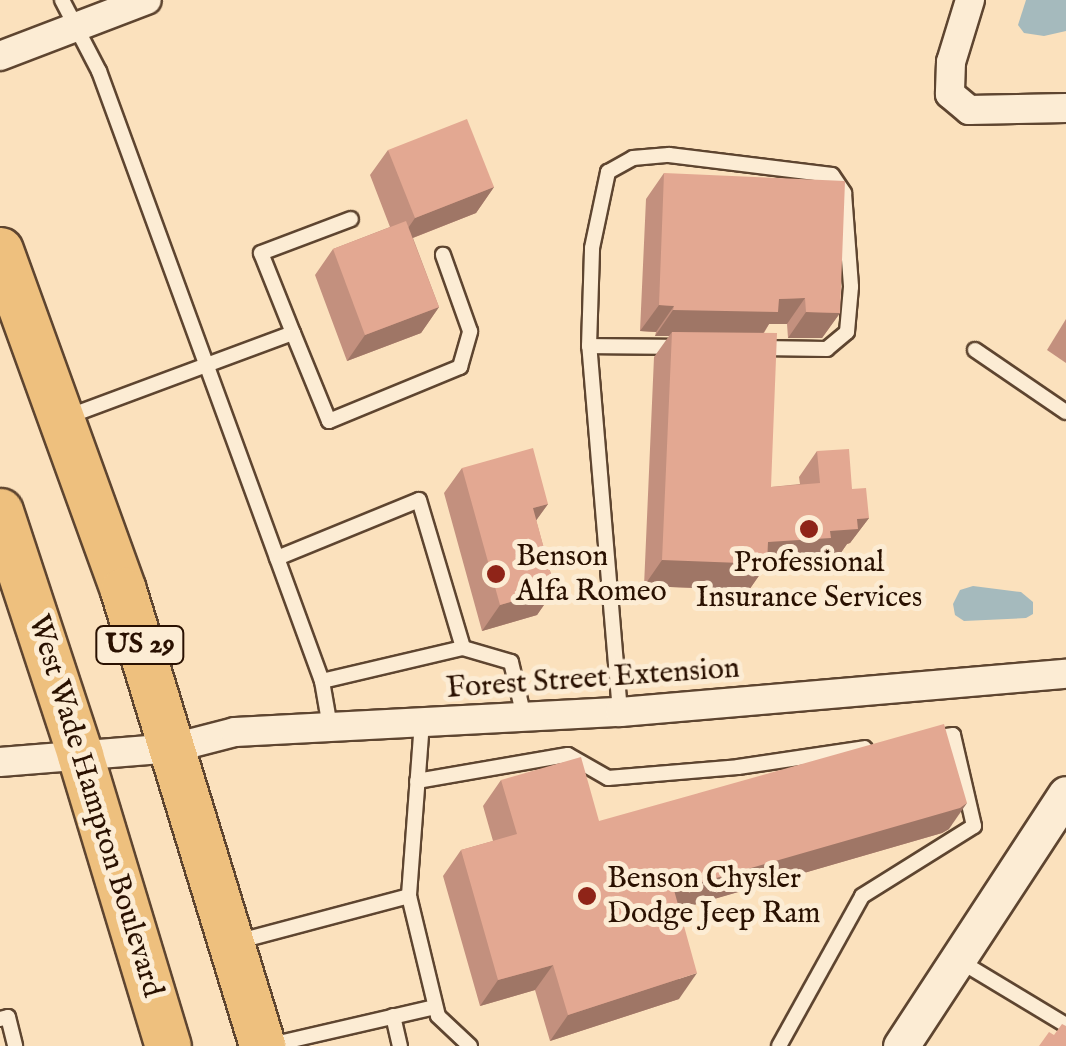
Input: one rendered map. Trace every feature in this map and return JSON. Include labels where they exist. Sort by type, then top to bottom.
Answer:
[{"type":"main road","name":"US 29","points":[[0,250],[64,418],[173,748],[263,1046]]},
{"type":"main road","name":"West Wade Hampton Boulevard","points":[[0,511],[80,755],[168,1046]]},
{"type":"street","points":[[0,56],[147,0]]},
{"type":"street","points":[[970,0],[952,62],[950,94],[968,110],[1066,108]]},
{"type":"street","name":"Forest Street Extension","points":[[0,762],[173,748],[235,732],[620,712],[1066,674]]},
{"type":"street","points":[[902,1046],[1066,794]]},
{"type":"lane","points":[[62,0],[73,28],[99,71],[322,680],[330,727]]},
{"type":"lane","points":[[620,712],[589,346],[592,248],[608,172],[632,158],[668,154],[832,175],[844,193],[852,287],[847,332],[827,350],[748,348]]},
{"type":"lane","points":[[351,219],[260,253],[330,421],[460,367],[470,331],[443,255]]},
{"type":"lane","points":[[64,418],[293,333]]},
{"type":"lane","points":[[589,346],[688,347]]},
{"type":"lane","points":[[975,350],[1066,412]]},
{"type":"lane","points":[[277,558],[418,500],[462,648]]},
{"type":"lane","points":[[322,680],[462,648],[511,662],[524,718]]},
{"type":"lane","points":[[422,722],[409,896],[438,1016],[470,1046]]},
{"type":"lane","points":[[779,1046],[862,896],[974,826],[953,735],[914,741]]},
{"type":"lane","points":[[417,781],[568,755],[608,778],[738,768],[875,747]]},
{"type":"lane","points":[[233,943],[409,896]]},
{"type":"lane","points":[[958,960],[1066,1026]]},
{"type":"lane","points":[[263,1046],[435,1007]]},
{"type":"lane","points":[[393,1016],[400,1046]]},
{"type":"lane","points":[[0,1019],[8,1017],[15,1046]]},
{"type":"shaded area","points":[[1026,0],[1066,0],[1066,31],[1044,36],[1024,33],[1018,25]]},
{"type":"shaded area","points":[[973,586],[1021,592],[1033,602],[1033,614],[1026,618],[964,621],[955,615],[953,604],[960,590]]},
{"type":"building","points":[[467,119],[494,187],[415,218],[388,150]]},
{"type":"building","points":[[664,173],[845,181],[840,313],[806,312],[805,298],[779,299],[778,312],[673,310],[674,306],[659,305]]},
{"type":"building","points":[[406,221],[439,307],[365,335],[333,249]]},
{"type":"building","points":[[672,332],[777,333],[771,487],[820,483],[817,451],[849,449],[852,489],[866,488],[869,518],[857,519],[858,529],[830,531],[831,538],[768,542],[767,564],[662,560]]},
{"type":"building","points":[[533,448],[548,504],[533,508],[555,589],[500,605],[462,468]]},
{"type":"building","name":"Benson Chysler Dodge Jeep Ram","points":[[944,724],[967,803],[960,808],[674,890],[697,973],[568,1015],[553,965],[498,980],[461,850],[517,834],[501,780],[581,757],[599,821]]},
{"type":"building","points":[[1062,1024],[1066,1026],[1066,1046],[1039,1046],[1049,1032],[1054,1035]]},
{"type":"place","name":"Professional Insurance Services","points":[[809,529]]},
{"type":"place","name":"Benson Alfa Romeo","points":[[496,574]]},
{"type":"place","name":"Benson Chysler Dodge Jeep Ram","points":[[587,896]]}]
